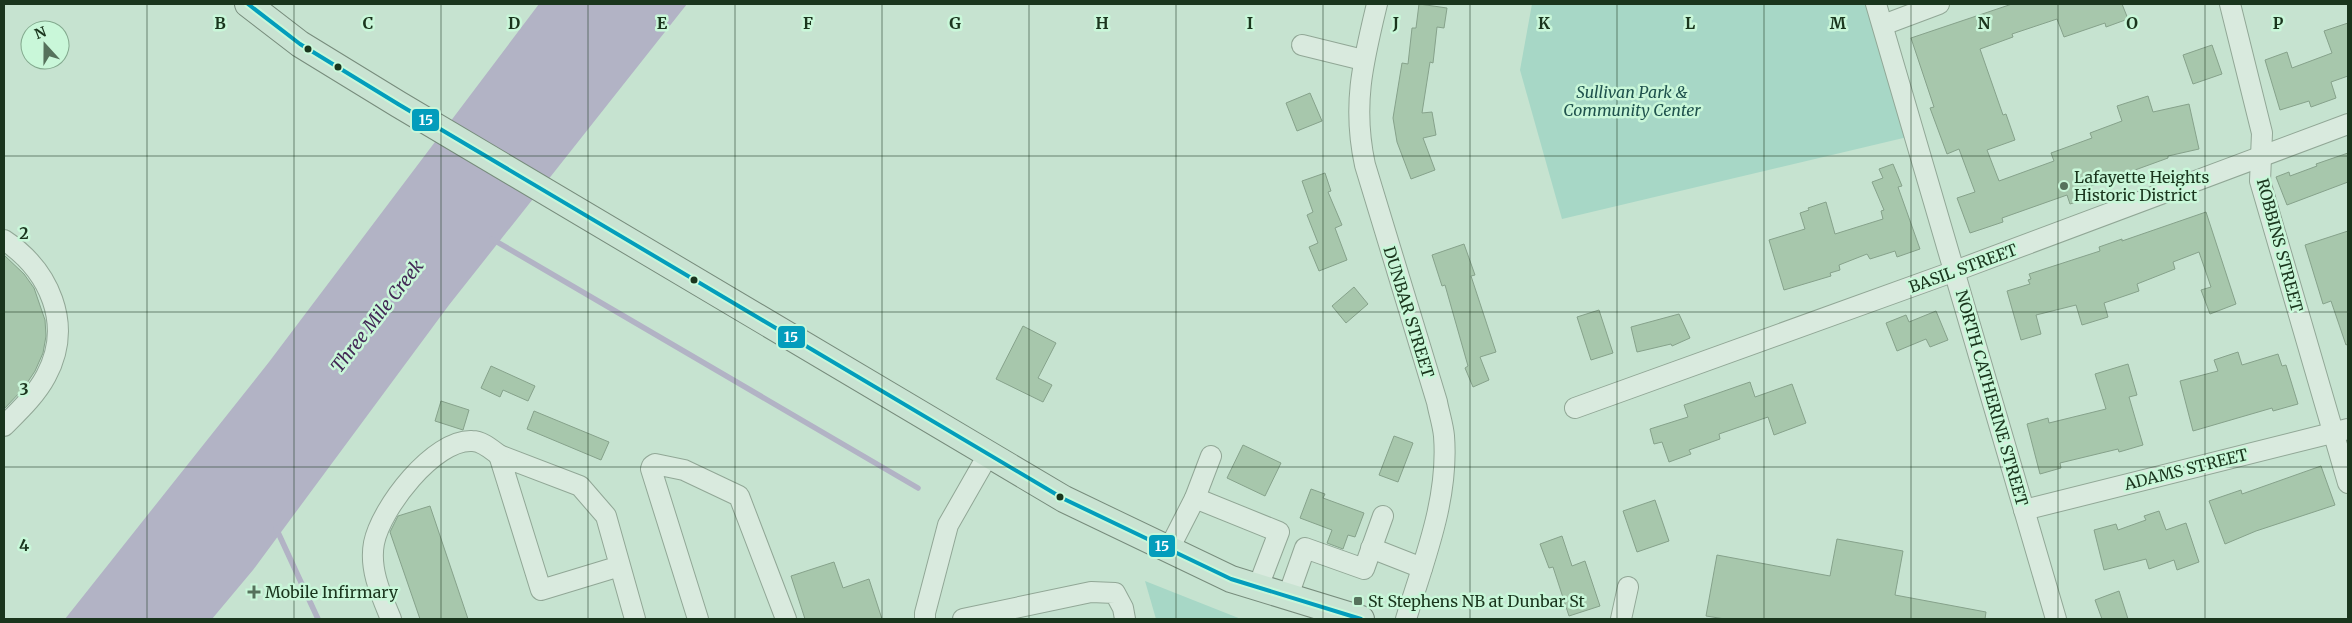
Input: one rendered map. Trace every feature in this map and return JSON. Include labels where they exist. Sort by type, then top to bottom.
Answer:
[{"type":"main road","points":[[248,4],[300,44],[398,104],[1064,499],[1231,579],[1361,619]]},
{"type":"street","name":"DUNBAR STREET","points":[[1377,4],[1363,60],[1357,118],[1361,148],[1437,402],[1444,436],[1438,515],[1406,619]]},
{"type":"street","name":"NORTH CATHERINE STREET","points":[[1876,4],[2056,619]]},
{"type":"street","points":[[1883,25],[1939,4]]},
{"type":"street","name":"ROBBINS STREET","points":[[2230,4],[2262,133],[2260,181],[2341,430],[2348,483]]},
{"type":"street","points":[[1302,46],[1363,60]]},
{"type":"street","name":"BASIL STREET","points":[[1575,408],[1955,271],[2348,124]]},
{"type":"street","points":[[4,240],[20,251],[39,272],[51,295],[58,330],[55,351],[47,375],[36,392],[4,426]]},
{"type":"street","name":"ADAMS STREET","points":[[2024,510],[2341,430]]},
{"type":"street","points":[[391,619],[372,564],[374,542],[385,514],[427,462],[443,450],[470,440],[477,441],[499,455],[580,486],[606,516],[635,619]]},
{"type":"street","points":[[925,619],[948,526],[988,454]]},
{"type":"street","points":[[499,455],[541,590],[620,566]]},
{"type":"street","points":[[1169,549],[1195,498],[1211,456]]},
{"type":"street","points":[[698,619],[651,469],[655,464],[684,470],[739,496],[786,619]]},
{"type":"street","points":[[1195,498],[1279,532],[1258,587]]},
{"type":"street","points":[[1288,596],[1305,548],[1364,569],[1383,516]]},
{"type":"street","points":[[1371,548],[1422,568]]},
{"type":"street","points":[[1621,619],[1628,587]]},
{"type":"street","points":[[963,619],[1091,592],[1115,593],[1123,608],[1125,619]]},
{"type":"green space","name":"Sullivan Park & Community Center","points":[[1532,4],[1876,4],[1916,135],[1562,219],[1520,70]]},
{"type":"green space","points":[[1145,581],[1241,619],[1156,619]]},
{"type":"water","name":"Three Mile Creek","points":[[539,4],[687,4],[449,305],[253,570],[212,619],[65,619],[269,362]]},
{"type":"building","points":[[1419,4],[1447,8],[1444,28],[1437,27],[1433,63],[1430,62],[1422,113],[1432,112],[1436,135],[1423,138],[1435,170],[1411,179],[1397,142],[1393,118],[1402,63],[1408,64],[1412,28],[1416,28]]},
{"type":"building","points":[[2012,4],[2122,4],[2128,19],[2106,27],[2105,23],[2064,37],[2057,19],[2012,34],[2013,37],[1980,49],[2003,115],[2006,114],[2015,140],[1987,150],[1999,181],[2054,161],[2051,153],[2092,138],[2090,133],[2122,121],[2117,106],[2148,96],[2153,112],[2189,104],[2199,149],[2168,156],[2168,158],[2091,186],[2095,196],[2070,204],[2067,195],[2002,218],[2003,222],[1970,233],[1957,198],[1975,192],[1959,149],[1947,154],[1930,108],[1934,107],[1911,38]]},
{"type":"building","points":[[2348,23],[2348,76],[2331,82],[2336,98],[2311,107],[2309,101],[2280,110],[2265,60],[2287,52],[2292,68],[2332,53],[2324,31]]},
{"type":"building","points":[[2212,45],[2222,74],[2193,84],[2183,55]]},
{"type":"building","points":[[1310,93],[1322,121],[1297,131],[1286,103]]},
{"type":"building","points":[[2348,153],[2348,182],[2287,205],[2276,177],[2289,172],[2290,176],[2317,166],[2316,164]]},
{"type":"building","points":[[1893,164],[1902,186],[1898,187],[1920,249],[1897,257],[1895,251],[1870,259],[1867,254],[1839,265],[1840,270],[1830,273],[1831,276],[1784,290],[1769,240],[1805,229],[1800,213],[1826,202],[1835,234],[1883,219],[1881,211],[1884,210],[1872,182],[1883,178],[1879,169]]},
{"type":"building","points":[[1325,173],[1331,191],[1328,192],[1342,225],[1335,228],[1347,260],[1319,271],[1309,247],[1318,243],[1307,215],[1313,212],[1302,181]]},
{"type":"building","points":[[2206,212],[2236,304],[2210,314],[2201,290],[2211,287],[2199,252],[2173,262],[2175,269],[2137,284],[2139,291],[2104,303],[2108,317],[2082,325],[2076,305],[2036,315],[2041,334],[2021,340],[2007,291],[2030,284],[2028,280],[2031,279],[2029,274],[2100,251],[2099,247]]},
{"type":"building","points":[[2348,231],[2348,344],[2346,345],[2331,301],[2323,304],[2305,245]]},
{"type":"building","points":[[1464,244],[1475,275],[1471,276],[1496,352],[1480,357],[1489,380],[1473,387],[1465,368],[1468,366],[1445,285],[1442,286],[1432,255]]},
{"type":"building","points":[[4,255],[24,274],[34,288],[45,320],[46,336],[43,353],[35,371],[23,389],[4,409]]},
{"type":"building","points":[[1354,287],[1368,304],[1346,323],[1332,306]]},
{"type":"building","points":[[1599,310],[1613,353],[1591,360],[1577,317]]},
{"type":"building","points":[[1936,311],[1948,340],[1930,347],[1926,339],[1897,351],[1886,323],[1906,315],[1909,322]]},
{"type":"building","points":[[1679,314],[1690,338],[1672,346],[1671,344],[1637,352],[1631,327]]},
{"type":"building","points":[[1023,326],[1056,343],[1038,378],[1052,385],[1043,402],[996,379]]},
{"type":"building","points":[[2238,352],[2242,365],[2278,354],[2282,366],[2286,365],[2298,404],[2273,411],[2272,408],[2193,431],[2180,381],[2218,371],[2214,360]]},
{"type":"building","points":[[2128,364],[2137,395],[2129,397],[2143,445],[2119,452],[2118,449],[2060,463],[2061,468],[2040,474],[2027,424],[2048,418],[2049,423],[2106,409],[2095,374]]},
{"type":"building","points":[[491,366],[535,386],[528,401],[503,390],[500,397],[481,388]]},
{"type":"building","points":[[1750,382],[1755,397],[1792,384],[1806,423],[1774,435],[1768,417],[1719,434],[1720,439],[1689,450],[1691,454],[1669,462],[1662,442],[1654,444],[1650,429],[1688,417],[1684,405]]},
{"type":"building","points":[[441,401],[469,410],[463,430],[435,421]]},
{"type":"building","points":[[534,411],[609,442],[601,460],[527,429]]},
{"type":"building","points":[[1394,436],[1413,443],[1398,482],[1379,475]]},
{"type":"building","points":[[1243,445],[1281,463],[1265,496],[1227,478]]},
{"type":"building","points":[[2321,466],[2335,505],[2256,531],[2225,544],[2209,501],[2241,490],[2242,494]]},
{"type":"building","points":[[1311,489],[1325,494],[1323,498],[1364,513],[1355,537],[1348,535],[1343,549],[1327,543],[1332,530],[1300,518]]},
{"type":"building","points":[[1655,500],[1669,541],[1637,552],[1623,511]]},
{"type":"building","points":[[430,506],[468,619],[420,619],[390,532],[398,516]]},
{"type":"building","points":[[2159,511],[2166,530],[2186,523],[2199,562],[2177,570],[2174,560],[2149,569],[2146,559],[2104,570],[2094,530],[2116,524],[2118,530],[2146,520],[2144,516]]},
{"type":"building","points":[[1562,536],[1572,566],[1585,561],[1600,606],[1569,616],[1553,567],[1549,568],[1540,544]]},
{"type":"building","points":[[1837,539],[1903,551],[1895,595],[1986,612],[1985,619],[1725,619],[1706,616],[1717,555],[1830,576]]},
{"type":"building","points":[[834,562],[843,588],[869,579],[882,619],[805,619],[791,576]]},
{"type":"building","points":[[2119,591],[2128,619],[2102,619],[2095,600]]},
{"type":"waterway","points":[[492,239],[918,488]]},
{"type":"waterway","points":[[276,528],[318,619]]},
{"type":"transit line","name":"15","points":[[248,4],[300,44],[398,104],[1064,499],[1231,579],[1361,619]]},
{"type":"place","name":"Lafayette Heights Historic District","points":[[2064,186]]},
{"type":"place","name":"Mobile Infirmary","points":[[254,592]]},
{"type":"place","name":"St Stephens NB at Dunbar St","points":[[1358,601]]}]
